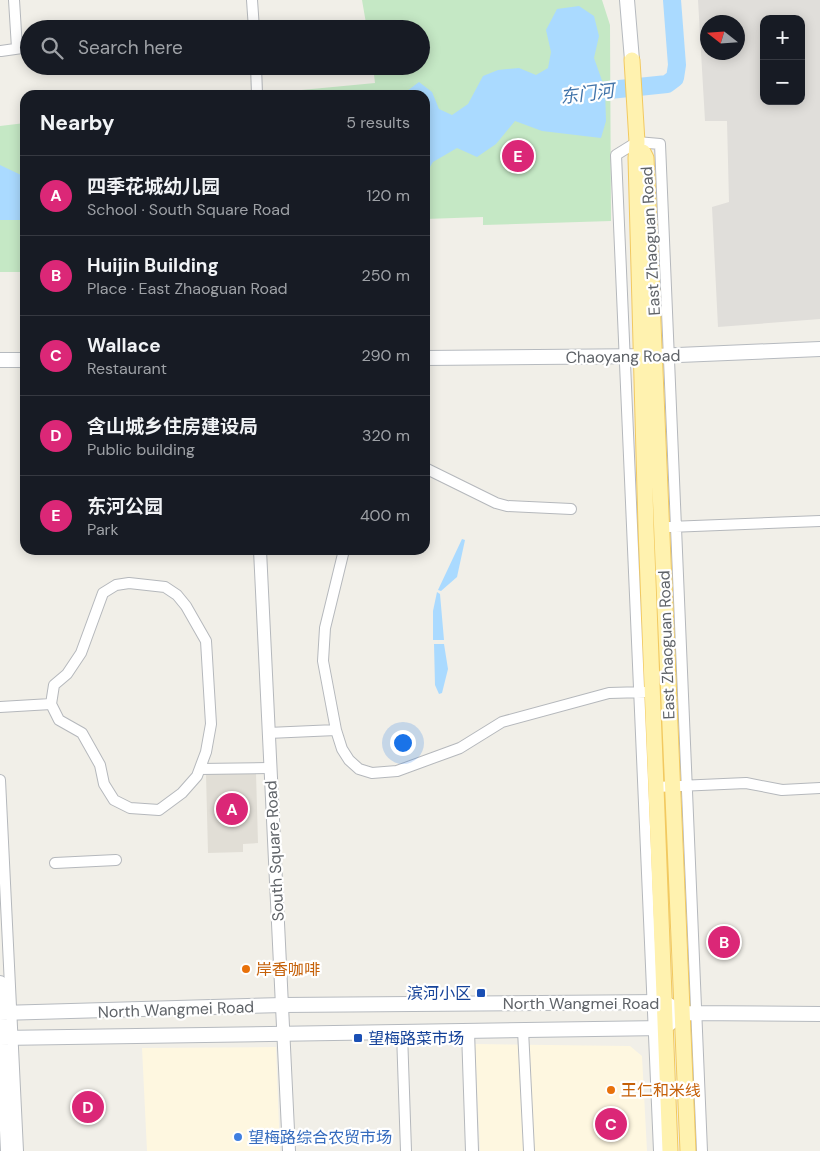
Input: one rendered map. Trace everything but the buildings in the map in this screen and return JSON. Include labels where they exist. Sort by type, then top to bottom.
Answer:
[{"type":"main road","name":"East Zhaoguan Road","points":[[627,0],[637,142],[636,158],[655,356],[661,527],[680,786],[689,1014],[688,1151]]},
{"type":"main road","name":"Chaoyang Road","points":[[430,358],[655,356],[820,349]]},
{"type":"main road","points":[[0,360],[20,360]]},
{"type":"main road","name":"East Zhaoguan Road","points":[[661,527],[646,692],[656,787],[658,1002],[670,1151]]},
{"type":"main road","points":[[0,983],[4,1013],[8,1151]]},
{"type":"main road","name":"North Wangmei Road","points":[[4,1013],[283,1006],[658,1002],[689,1014]]},
{"type":"main road","points":[[689,1014],[820,1014]]},
{"type":"main road","name":"North Wangmei Road","points":[[5,1038],[659,1028],[689,1014]]},
{"type":"street","points":[[14,0],[17,48]]},
{"type":"street","points":[[252,0],[253,20]]},
{"type":"street","points":[[1,51],[20,48]]},
{"type":"street","points":[[256,75],[257,90]]},
{"type":"street","points":[[658,1002],[646,692],[625,356],[616,155],[637,142],[660,144],[655,356],[661,527],[820,521]]},
{"type":"street","points":[[430,470],[496,503],[507,506],[571,509]]},
{"type":"street","name":"South Square Road","points":[[260,555],[269,768],[283,1006],[289,1151]]},
{"type":"street","points":[[343,555],[325,628],[323,661],[336,730],[342,749],[349,760],[359,768],[372,773],[397,771],[460,748],[502,722],[609,693],[646,692]]},
{"type":"street","points":[[129,583],[165,587],[177,595],[186,606],[206,641],[211,724],[206,752],[196,776],[182,793],[159,810],[130,808],[114,800],[104,784],[100,765],[82,733],[59,720],[50,704],[54,685],[66,674],[81,653],[103,593],[116,585],[129,583]]},
{"type":"street","points":[[0,706],[50,704]]},
{"type":"street","points":[[268,733],[336,730]]},
{"type":"street","points":[[200,768],[269,768]]},
{"type":"street","points":[[0,780],[4,1013]]},
{"type":"street","points":[[656,787],[746,783],[782,790],[820,788]]},
{"type":"street","points":[[55,863],[116,860]]},
{"type":"street","points":[[689,1014],[702,1151]]},
{"type":"street","points":[[659,1028],[659,1151]]},
{"type":"street","points":[[523,1030],[529,1151]]},
{"type":"street","points":[[468,1031],[472,1151]]},
{"type":"street","points":[[402,1033],[406,1151]]},
{"type":"street","points":[[5,1038],[18,1151]]},
{"type":"shaded area","points":[[698,0],[820,0],[820,319],[718,327],[712,207],[729,202],[727,121],[705,121],[701,60],[745,60],[745,15],[700,15],[700,35]]},
{"type":"shaded area","points":[[256,773],[258,843],[243,844],[243,852],[208,853],[206,774]]},
{"type":"shaded area","points":[[475,1044],[630,1046],[642,1056],[647,1151],[480,1151]]},
{"type":"shaded area","points":[[276,1047],[280,1151],[147,1151],[142,1048]]},
{"type":"green space","points":[[362,0],[602,0],[610,25],[611,221],[483,225],[483,217],[430,219],[430,90],[302,90],[375,83],[374,75],[430,75],[430,20],[365,20]]},
{"type":"green space","points":[[20,124],[20,272],[0,272],[0,126]]},
{"type":"water","points":[[579,6],[594,16],[599,36],[594,58],[605,89],[606,121],[601,138],[542,131],[515,121],[496,144],[477,157],[457,148],[433,162],[430,167],[430,90],[439,109],[452,115],[468,104],[483,76],[498,70],[519,68],[536,75],[548,68],[551,52],[546,30],[557,9]]},
{"type":"water","points":[[419,82],[429,90],[408,90]]},
{"type":"water","points":[[0,165],[20,175],[20,220],[0,220]]},
{"type":"water","points":[[462,539],[465,540],[457,577],[441,591],[438,590]]},
{"type":"water","points":[[437,592],[440,594],[444,640],[433,640],[433,611]]},
{"type":"water","points":[[434,644],[444,644],[448,669],[442,693],[439,694],[435,685]]},
{"type":"waterway","name":"东门河","points":[[581,93],[667,84],[675,78],[677,65],[672,0]]},
{"type":"place","name":"东河公园","points":[[518,156]]},
{"type":"place","name":"四季花城幼儿园","points":[[232,809]]},
{"type":"place","name":"Huijin Building","points":[[724,942]]},
{"type":"place","name":"岸香咖啡","points":[[246,969]]},
{"type":"place","name":"滨河小区","points":[[481,993]]},
{"type":"place","name":"望梅路菜市场","points":[[358,1038]]},
{"type":"place","name":"王仁和米线","points":[[611,1090]]},
{"type":"place","name":"含山城乡住房建设局","points":[[88,1107]]},
{"type":"place","name":"Wallace","points":[[611,1124]]},
{"type":"place","name":"望梅路综合农贸市场","points":[[238,1137]]}]
